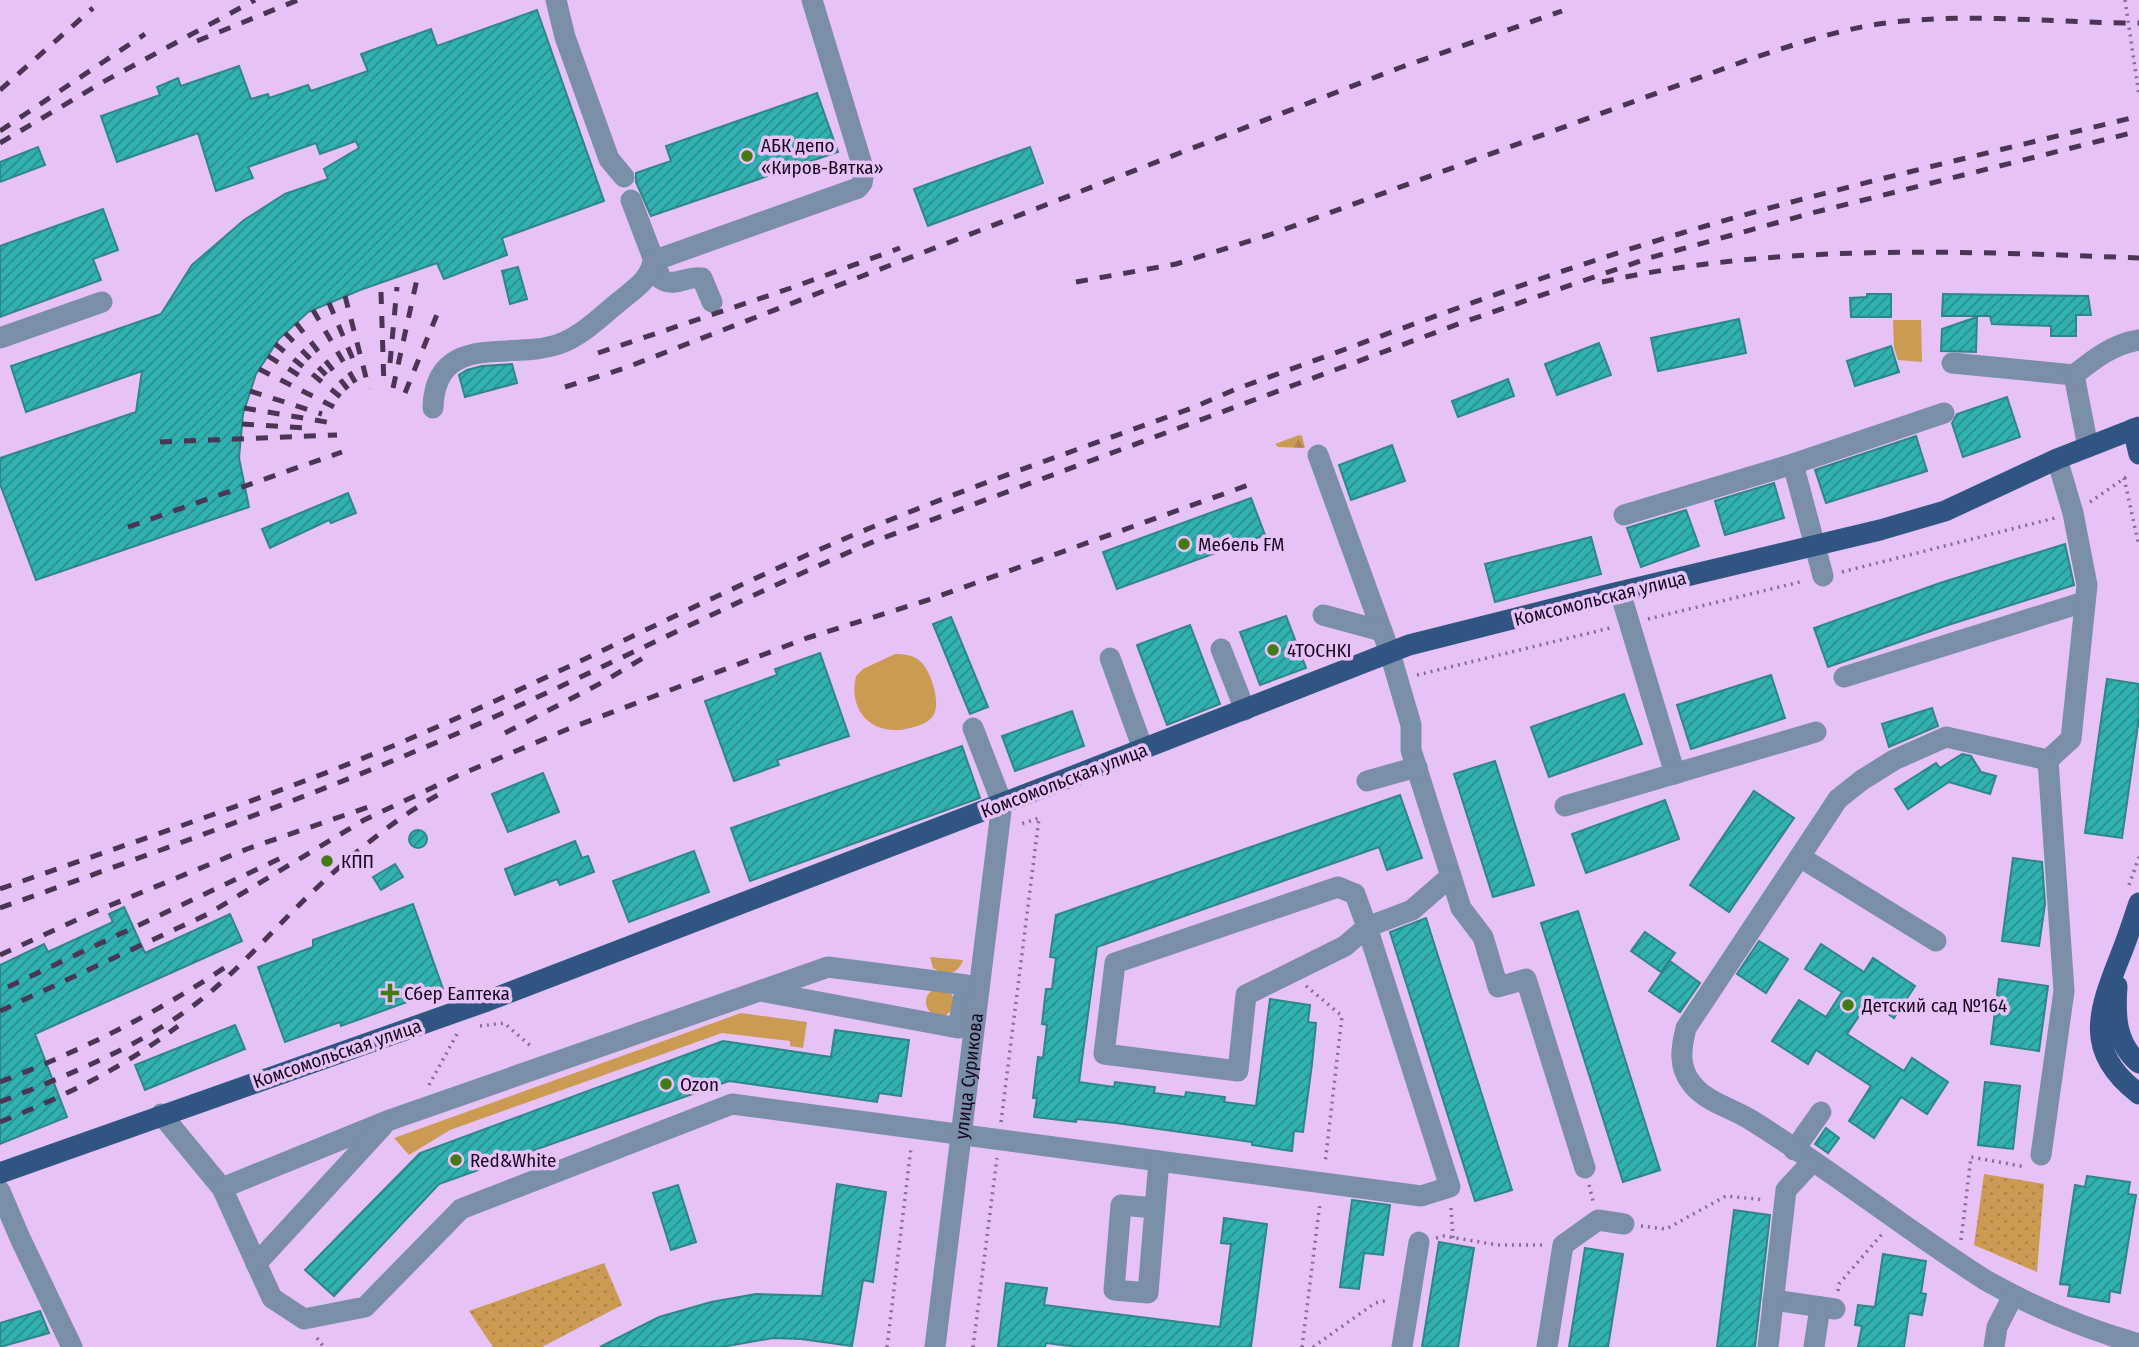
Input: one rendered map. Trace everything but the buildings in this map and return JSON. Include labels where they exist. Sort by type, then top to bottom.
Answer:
[{"type":"main road","name":"Комсомольская улица","points":[[0,1173],[487,1001],[1409,645],[1880,530],[1945,511],[2057,459],[2136,428]]},
{"type":"main road","points":[[2136,428],[2139,454]]},
{"type":"main road","points":[[2139,903],[2108,985],[2099,1027],[2105,1055],[2139,1094]]},
{"type":"main road","points":[[2122,953],[2116,1002],[2117,1025],[2122,1042],[2129,1054],[2139,1063]]},
{"type":"street","points":[[556,0],[565,37],[609,159],[624,177]]},
{"type":"street","points":[[653,261],[849,193],[862,183],[864,170],[812,0]]},
{"type":"street","points":[[631,200],[653,261],[664,282],[675,283],[702,278],[712,302]]},
{"type":"street","points":[[433,408],[434,389],[449,367],[459,359],[492,350],[532,349],[562,343],[583,331],[639,285],[650,272],[653,261]]},
{"type":"street","points":[[0,338],[102,302]]},
{"type":"street","points":[[1952,363],[2074,375],[2100,354],[2139,340]]},
{"type":"street","points":[[2074,375],[2088,447]]},
{"type":"street","points":[[1624,515],[1793,464],[1944,413]]},
{"type":"street","points":[[1318,455],[1390,653],[1411,725],[1411,750],[1461,908],[1483,937],[1498,987],[1526,979],[1586,1168]]},
{"type":"street","points":[[2048,760],[2071,738],[2087,585],[2073,513],[2057,459]]},
{"type":"street","points":[[1793,464],[1824,576]]},
{"type":"street","points":[[1620,592],[1675,774]]},
{"type":"street","points":[[1844,677],[2084,602]]},
{"type":"street","points":[[1323,615],[1382,631]]},
{"type":"street","points":[[1221,649],[1245,710]]},
{"type":"street","points":[[1110,658],[1143,749]]},
{"type":"street","points":[[974,728],[1002,803]]},
{"type":"street","points":[[1564,806],[1816,732]]},
{"type":"street","points":[[2048,760],[1946,737],[1894,760],[1838,799],[1686,1028],[1681,1048],[1683,1069],[1691,1083],[1702,1094],[1750,1119],[1962,1265],[2013,1296],[2098,1339],[2139,1344]]},
{"type":"street","points":[[2040,1155],[2064,991],[2048,760]]},
{"type":"street","points":[[1367,781],[1416,767]]},
{"type":"street","name":"улица Сурикова","points":[[935,1347],[1002,803]]},
{"type":"street","points":[[1800,857],[1936,941]]},
{"type":"street","points":[[161,1114],[222,1188],[272,1298],[304,1319],[365,1307],[461,1209],[732,1104],[1421,1196],[1450,1186],[1367,927],[1355,894],[1338,887],[1115,963],[1104,1054],[1238,1070],[1247,995],[1345,946],[1367,927],[1412,910],[1451,876]]},
{"type":"street","points":[[222,1188],[387,1121],[828,967],[966,985],[958,1028],[760,991]]},
{"type":"street","points":[[1768,1347],[1786,1190],[1821,1112]]},
{"type":"street","points":[[256,1264],[387,1121]]},
{"type":"street","points":[[1155,1208],[1159,1161]]},
{"type":"street","points":[[0,1191],[72,1347]]},
{"type":"street","points":[[1547,1347],[1563,1245],[1598,1220],[1624,1224]]},
{"type":"street","points":[[1402,1347],[1419,1242]]},
{"type":"street","points":[[1994,1347],[1997,1327],[2013,1296]]},
{"type":"street","points":[[1773,1300],[1827,1308],[1814,1347]]},
{"type":"path","points":[[2125,0],[2139,95]]},
{"type":"path","points":[[1398,680],[2073,513],[2129,475]]},
{"type":"path","points":[[2124,478],[2139,546]]},
{"type":"path","points":[[973,1347],[1039,818],[999,831]]},
{"type":"path","points":[[1291,973],[1342,1016],[1302,1347]]},
{"type":"path","points":[[477,1027],[504,1023],[527,1042],[548,1065]]},
{"type":"path","points":[[415,1111],[453,1037],[463,1028]]},
{"type":"path","points":[[887,1347],[913,1128]]},
{"type":"path","points":[[1959,1249],[1971,1157],[2039,1169],[2040,1155]]},
{"type":"path","points":[[1586,1168],[1598,1220]]},
{"type":"path","points":[[1450,1186],[1453,1238]]},
{"type":"path","points":[[1624,1224],[1666,1229],[1726,1196],[1785,1202]]},
{"type":"path","points":[[1827,1308],[1839,1284],[1894,1219]]},
{"type":"path","points":[[1419,1242],[1444,1236],[1498,1245],[1563,1245]]},
{"type":"path","points":[[1313,1347],[1376,1303],[1411,1295]]},
{"type":"green space","points":[[1893,320],[1921,320],[1922,362],[1898,360],[1894,348]]},
{"type":"green space","points":[[1302,436],[1305,448],[1278,447],[1275,444]]},
{"type":"green space","points":[[895,654],[911,656],[923,664],[934,689],[935,712],[929,720],[919,725],[888,730],[868,721],[856,702],[854,690],[856,676],[863,669]]},
{"type":"green space","points":[[930,957],[963,960],[958,969],[947,973],[933,968]]},
{"type":"green space","points":[[940,988],[950,992],[954,1002],[950,1012],[940,1016],[930,1012],[926,1002],[930,992]]},
{"type":"green space","points":[[741,1013],[807,1022],[803,1048],[790,1046],[790,1041],[722,1033],[450,1130],[409,1155],[394,1138]]},
{"type":"green space","points":[[1984,1174],[2044,1184],[2037,1272],[1974,1245]]},
{"type":"green space","points":[[604,1263],[622,1305],[542,1347],[493,1347],[469,1311]]},
{"type":"railway","points":[[0,143],[103,82],[255,0]]},
{"type":"railway","points":[[197,41],[298,0]]},
{"type":"railway","points":[[0,90],[93,8]]},
{"type":"railway","points":[[565,387],[625,368],[1399,68],[1562,11]]},
{"type":"railway","points":[[1076,282],[1176,264],[1269,235],[1750,59],[1839,32],[1876,24],[1955,18],[2139,23]]},
{"type":"railway","points":[[0,131],[145,34]]},
{"type":"railway","points":[[0,889],[248,802],[395,745],[769,572],[914,510],[1458,308],[1626,250],[1738,217],[1852,186],[2139,116]]},
{"type":"railway","points":[[0,908],[229,825],[400,758],[875,541],[1461,323],[1649,258],[1812,213],[2139,131]]},
{"type":"railway","points":[[598,353],[900,248]]},
{"type":"railway","points":[[1602,282],[1668,269],[1802,255],[1937,252],[2139,258]]},
{"type":"railway","points":[[393,388],[417,279]]},
{"type":"railway","points":[[390,363],[397,287]]},
{"type":"railway","points":[[381,292],[384,387]]},
{"type":"railway","points":[[345,296],[369,389]]},
{"type":"railway","points":[[329,303],[355,364]]},
{"type":"railway","points":[[313,310],[361,392]]},
{"type":"railway","points":[[405,393],[438,312]]},
{"type":"railway","points":[[296,323],[354,397]]},
{"type":"railway","points":[[285,333],[326,375]]},
{"type":"railway","points":[[275,344],[348,403]]},
{"type":"railway","points":[[268,356],[305,379]]},
{"type":"railway","points":[[259,369],[342,411]]},
{"type":"railway","points":[[250,391],[322,414]]},
{"type":"railway","points":[[244,408],[338,424]]},
{"type":"railway","points":[[242,424],[306,428]]},
{"type":"railway","points":[[160,442],[337,435]]},
{"type":"railway","points":[[128,527],[342,452]]},
{"type":"railway","points":[[0,1011],[208,914],[364,820],[457,776],[568,729],[807,638],[928,600],[1254,483]]},
{"type":"railway","points":[[505,733],[643,658]]},
{"type":"railway","points":[[0,1102],[103,1059],[176,1018],[223,981],[346,861],[383,831],[443,792]]},
{"type":"railway","points":[[0,955],[94,912],[247,849],[377,804]]},
{"type":"railway","points":[[8,987],[281,858]]},
{"type":"railway","points":[[0,1082],[117,1030],[173,1000],[227,966]]},
{"type":"railway","points":[[0,1122],[92,1080],[136,1055],[178,1026]]},
{"type":"place","name":"АБК депо «Киров-Вятка»","points":[[747,156]]},
{"type":"place","name":"Мебель FM","points":[[1184,544]]},
{"type":"place","name":"4TOCHKI","points":[[1273,650]]},
{"type":"place","name":"КПП","points":[[327,861]]},
{"type":"place","name":"Сбер Еаптека","points":[[390,993]]},
{"type":"place","name":"Детский сад №164","points":[[1848,1005]]},
{"type":"place","name":"Ozon","points":[[666,1084]]},
{"type":"place","name":"Red&White","points":[[456,1160]]}]
